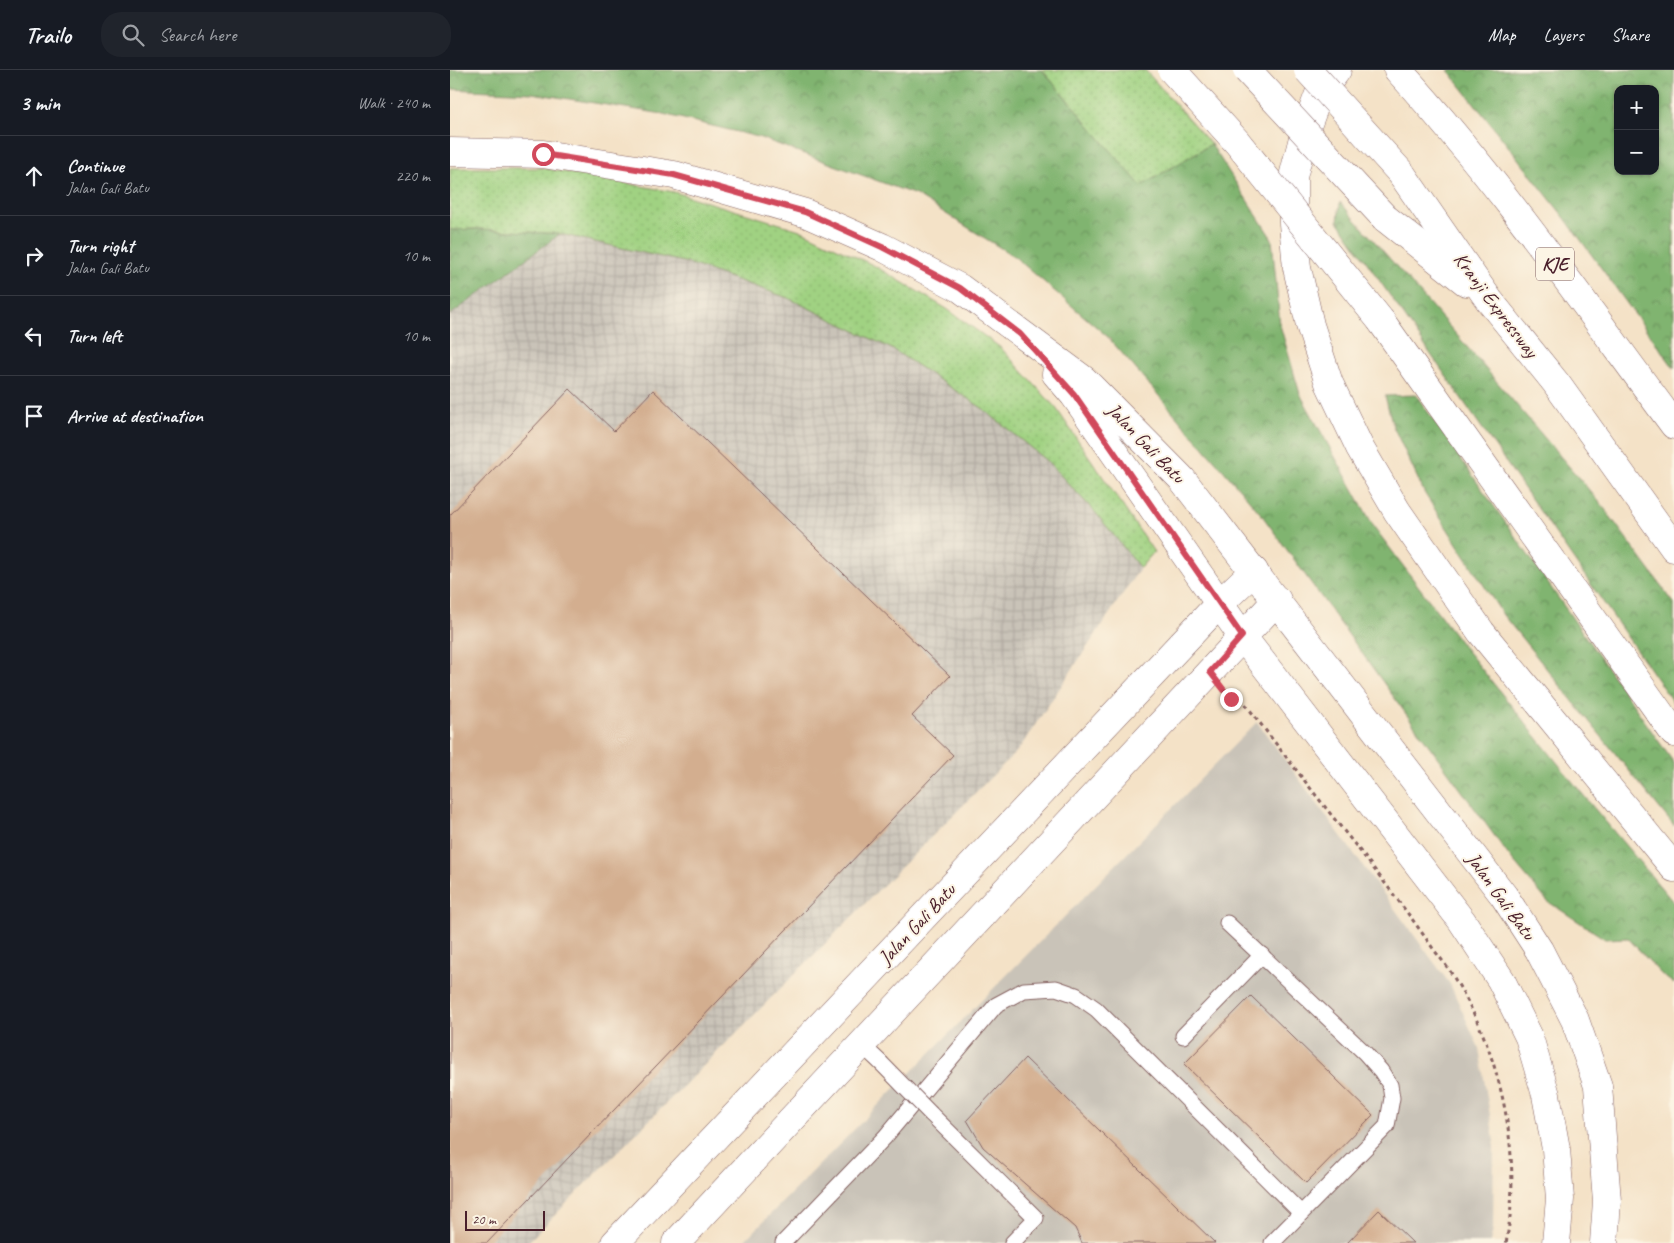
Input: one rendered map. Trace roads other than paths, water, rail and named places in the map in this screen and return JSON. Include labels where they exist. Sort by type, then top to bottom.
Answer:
[{"type":"main road","points":[[1172,70],[1237,142],[1382,321],[1674,733]]},
{"type":"main road","points":[[1247,70],[1385,218],[1489,300]]},
{"type":"main road","name":"Kranji Expressway","points":[[1308,70],[1401,174],[1489,300],[1556,383],[1674,548]]},
{"type":"main road","points":[[1337,70],[1319,94],[1304,134],[1293,178],[1293,223],[1297,268],[1310,325],[1329,383],[1360,448],[1408,527],[1480,632],[1674,868]]},
{"type":"main road","name":"KJE","points":[[1398,70],[1431,107],[1533,234],[1674,425]]},
{"type":"main road","name":"Jalan Gali Batu","points":[[450,152],[543,154],[674,175],[805,212],[882,247],[960,288],[1084,380],[1175,472],[1254,571],[1504,896],[1544,958],[1575,1020],[1598,1086],[1607,1201],[1604,1243]]},
{"type":"main road","name":"Jalan Gali Batu","points":[[1020,334],[1074,394],[1242,636],[1456,913],[1502,980],[1529,1037],[1546,1095],[1556,1149],[1559,1191],[1556,1243]]},
{"type":"main road","name":"Jalan Gali Batu","points":[[615,1243],[1219,604],[1254,571]]},
{"type":"main road","name":"Jalan Gali Batu","points":[[676,1243],[1277,600]]},
{"type":"lane","points":[[1227,923],[1365,1053],[1381,1071],[1390,1085],[1392,1098],[1387,1126],[1272,1243]]},
{"type":"lane","points":[[1183,1036],[1262,956]]},
{"type":"lane","points":[[783,1243],[885,1137],[996,1005],[1024,990],[1056,988],[1076,994],[1096,1009],[1301,1213]]},
{"type":"lane","points":[[861,1044],[1036,1218],[1012,1243]]}]
